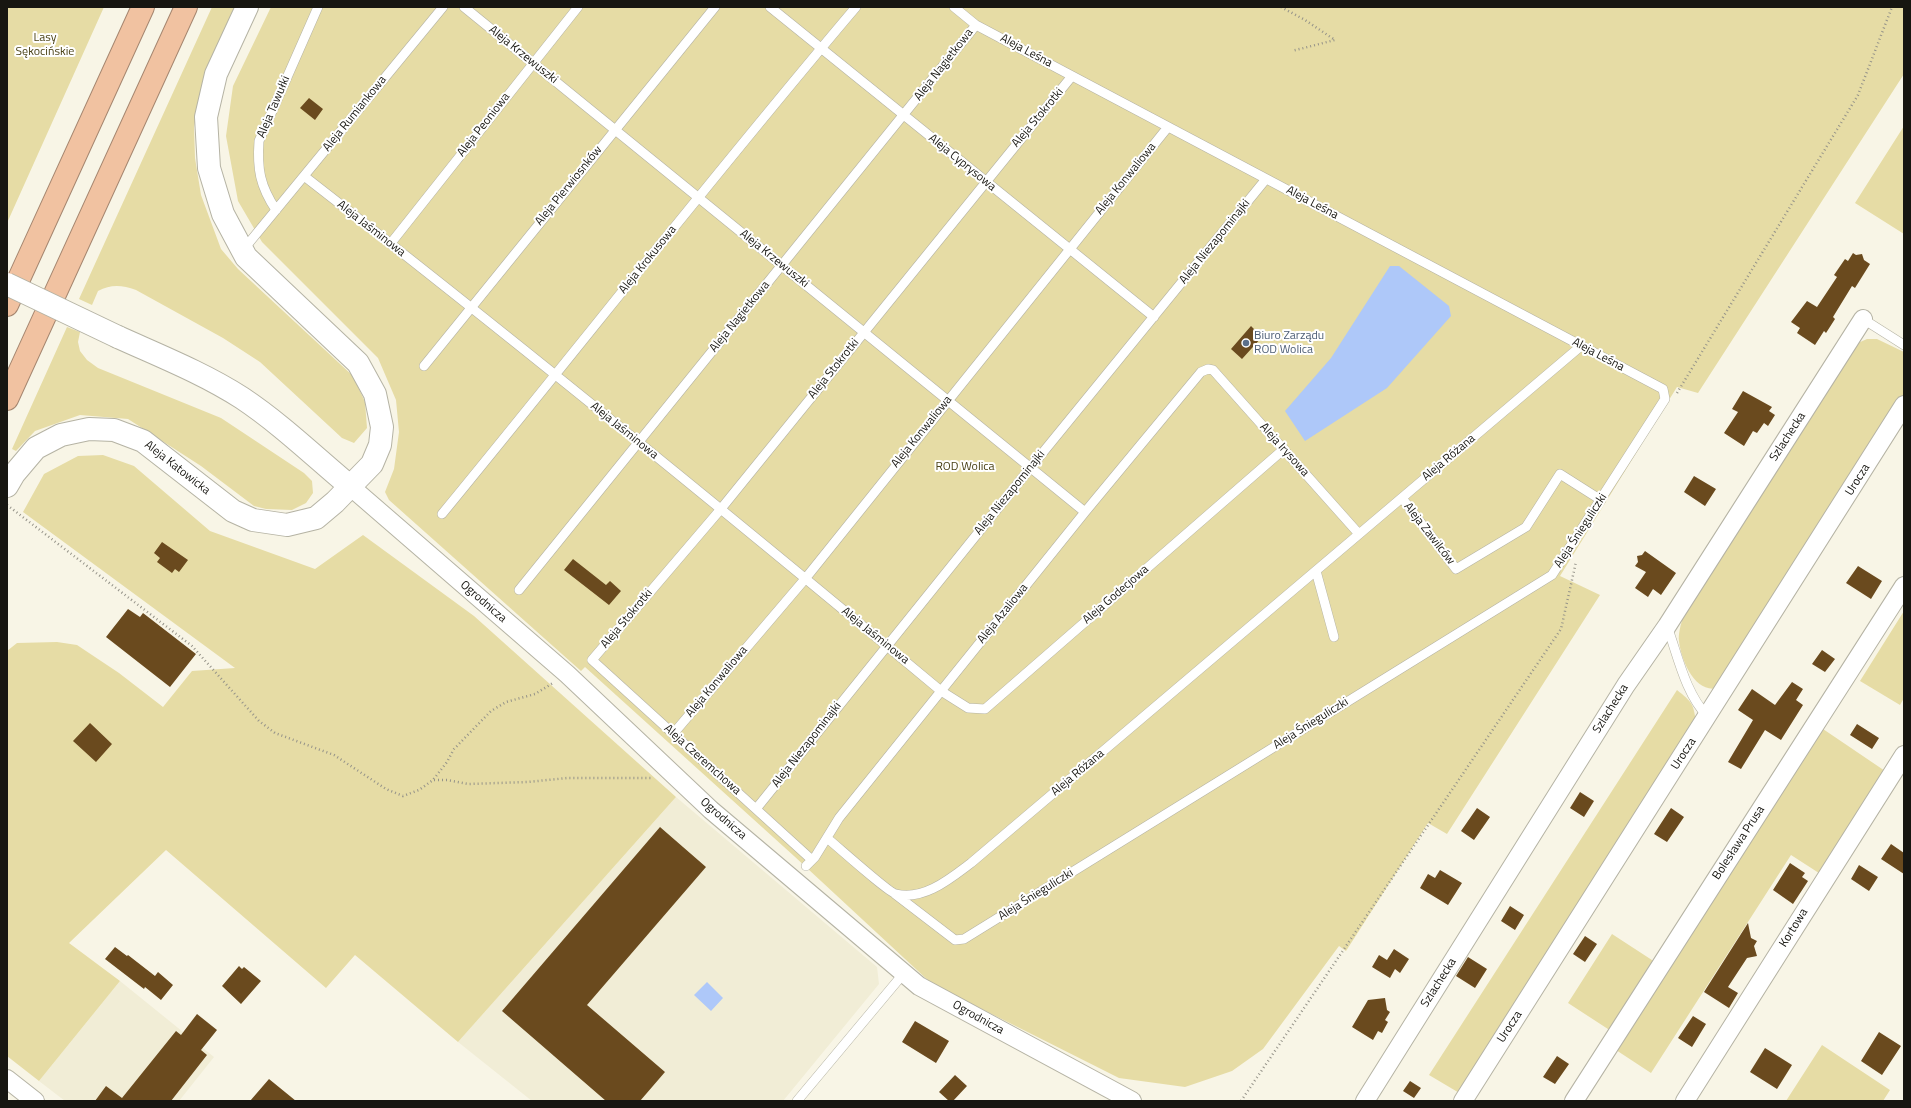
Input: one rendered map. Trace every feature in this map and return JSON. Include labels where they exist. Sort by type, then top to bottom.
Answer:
[{"type":"highway","points":[[7,305],[143,7]]},
{"type":"highway","points":[[7,399],[186,7]]},
{"type":"street","name":"Aleja Katowicka","points":[[7,486],[14,474],[36,448],[61,436],[89,429],[114,430],[143,440],[233,511],[253,520],[287,526],[316,518],[351,487],[372,464],[380,445],[382,427],[375,394],[358,363],[246,257],[223,214],[209,168],[206,117],[216,74],[247,7]]},
{"type":"street","points":[[7,284],[207,378],[241,398],[275,422],[351,487]]},
{"type":"street","name":"Szlachecka","points":[[1365,1101],[1626,685],[1667,626],[1863,319]]},
{"type":"street","name":"Urocza","points":[[1463,1101],[1708,717],[1904,405]]},
{"type":"street","name":"Ogrodnicza","points":[[351,487],[567,674],[711,810],[919,986],[1132,1101]]},
{"type":"street","name":"Bolesława Prusa","points":[[1574,1101],[1904,586]]},
{"type":"street","name":"Kortowa","points":[[1684,1101],[1904,755]]},
{"type":"street","points":[[7,1079],[35,1101]]},
{"type":"lane","name":"Aleja Tawułki","points":[[276,210],[260,180],[257,160],[258,141],[318,7]]},
{"type":"lane","name":"Aleja Rumiankowa","points":[[242,251],[443,7]]},
{"type":"lane","name":"Aleja Krzewuszki","points":[[464,7],[948,399],[1085,512]]},
{"type":"lane","name":"Aleja Peoniowa","points":[[391,243],[578,7]]},
{"type":"lane","name":"Aleja Pierwiosnków","points":[[424,366],[715,7]]},
{"type":"lane","name":"Aleja Cyprysowa","points":[[770,7],[1154,317]]},
{"type":"lane","name":"Aleja Krokusowa","points":[[442,514],[555,376],[698,197],[820,48],[856,7]]},
{"type":"lane","name":"Aleja Leśna","points":[[954,7],[976,25],[1663,389],[1670,398]]},
{"type":"lane","name":"Aleja Nagietkowa","points":[[519,590],[904,116],[976,25]]},
{"type":"lane","name":"Aleja Stokrotki","points":[[592,660],[720,510],[985,181],[1072,76]]},
{"type":"lane","name":"Aleja Konwaliowa","points":[[673,734],[805,579],[948,399],[1168,127]]},
{"type":"lane","name":"Aleja Jaśminowa","points":[[304,176],[391,243],[941,691]]},
{"type":"lane","name":"Aleja Niezapominajki","points":[[756,809],[886,645],[1266,179]]},
{"type":"lane","points":[[1863,319],[1904,345]]},
{"type":"lane","name":"Aleja Różana","points":[[895,894],[913,895],[930,890],[947,881],[971,863],[1581,346]]},
{"type":"lane","name":"Aleja Irysowa","points":[[1208,369],[1212,370],[1359,534]]},
{"type":"lane","name":"Aleja Azaliowa","points":[[809,863],[828,838],[839,818],[1085,512],[1201,372],[1208,369]]},
{"type":"lane","name":"Aleja Śnieguliczki","points":[[895,894],[955,940],[964,939],[1552,575],[1670,398]]},
{"type":"lane","name":"Aleja Godecjowa","points":[[941,691],[968,708],[985,709],[1284,449]]},
{"type":"lane","name":"Aleja Zawilców","points":[[1402,498],[1456,569],[1526,527],[1560,474],[1601,500]]},
{"type":"lane","points":[[1316,571],[1334,637]]},
{"type":"lane","points":[[1667,626],[1690,691],[1700,709],[1708,717]]},
{"type":"lane","name":"Aleja Czeremchowa","points":[[592,660],[756,809],[809,863]]},
{"type":"lane","points":[[828,838],[895,894]]},
{"type":"lane","points":[[797,1101],[904,972]]},
{"type":"path","points":[[1281,7],[1305,20],[1335,40],[1292,51]]},
{"type":"path","points":[[1670,398],[1759,258],[1858,95],[1892,7]]},
{"type":"path","points":[[7,505],[192,646],[259,721],[275,733],[334,756],[386,789],[403,796],[419,790],[433,780],[454,748],[492,711],[506,702],[535,694],[567,674]]},
{"type":"path","points":[[1241,1101],[1561,629],[1578,557]]},
{"type":"path","points":[[433,780],[447,780],[468,784],[528,782],[567,778],[662,778],[673,774]]},
{"type":"shaded area","points":[[676,797],[877,967],[879,984],[783,1101],[532,1101],[458,1042]]},
{"type":"shaded area","points":[[120,981],[214,1057],[179,1101],[65,1101],[39,1081]]},
{"type":"green space","name":"Lasy Sękocińskie","points":[[7,7],[104,7],[7,223]]},
{"type":"green space","points":[[212,7],[236,7],[205,72],[194,127],[195,158],[201,195],[221,249],[238,269],[353,376],[365,402],[367,428],[354,443],[342,438],[260,362],[223,338],[136,290],[117,286],[107,287],[98,291],[92,305],[79,299]]},
{"type":"green space","name":"ROD Wolica","points":[[271,7],[1904,7],[1904,74],[1698,393],[1677,387],[1560,576],[1600,595],[1447,834],[1428,823],[1346,951],[1339,946],[1263,1049],[1232,1071],[1185,1087],[1119,1078],[932,984],[794,856],[585,667],[581,671],[389,500],[385,492],[394,469],[399,432],[396,400],[378,358],[262,242],[238,201],[226,136],[233,86]]},
{"type":"green space","points":[[1904,126],[1904,234],[1855,203]]},
{"type":"green space","points":[[67,327],[80,332],[78,342],[80,351],[87,360],[98,368],[221,418],[304,473],[312,481],[313,493],[306,503],[292,510],[266,509],[254,506],[201,466],[128,419],[80,415],[35,431],[16,451],[12,449]]},
{"type":"green space","points":[[1867,339],[1877,339],[1904,352],[1904,400],[1718,688],[1702,686],[1696,681],[1686,666],[1680,649],[1679,638],[1683,617],[1858,343]]},
{"type":"green space","points":[[103,455],[134,466],[210,531],[315,569],[363,535],[474,616],[676,797],[458,1042],[355,955],[326,988],[166,850],[69,943],[120,981],[39,1081],[7,1056],[7,651],[17,643],[57,642],[77,645],[119,673],[163,707],[192,671],[235,668],[23,512],[44,474],[78,456]]},
{"type":"green space","points":[[1904,611],[1904,698],[1900,705],[1860,681]]},
{"type":"green space","points":[[1677,690],[1691,704],[1696,724],[1461,1094],[1429,1075]]},
{"type":"green space","points":[[1823,729],[1888,773],[1822,875],[1791,855],[1651,1073],[1616,1050]]},
{"type":"green space","points":[[1612,934],[1655,962],[1611,1031],[1568,1003]]},
{"type":"green space","points":[[1822,1045],[1890,1090],[1883,1101],[1786,1101]]},
{"type":"water","points":[[1390,266],[1399,266],[1449,306],[1451,316],[1387,388],[1305,441],[1285,411],[1331,358]]},
{"type":"water","points":[[707,982],[723,998],[711,1011],[694,995]]},
{"type":"building","points":[[309,98],[323,109],[315,120],[300,108]]},
{"type":"building","points":[[1853,253],[1856,255],[1862,254],[1864,260],[1870,264],[1855,288],[1852,286],[1833,317],[1835,319],[1826,333],[1824,331],[1815,345],[1797,333],[1800,328],[1791,322],[1807,301],[1817,307],[1837,277],[1834,275],[1845,259],[1848,261]]},
{"type":"building","name":"Biuro Zarządu ROD Wolica","points":[[1251,326],[1262,337],[1242,359],[1231,349]]},
{"type":"building","points":[[1743,391],[1772,407],[1769,411],[1775,415],[1768,426],[1764,423],[1757,433],[1753,431],[1744,446],[1724,433],[1738,412],[1732,409]]},
{"type":"building","points":[[1694,476],[1716,489],[1705,506],[1684,492]]},
{"type":"building","points":[[162,542],[188,560],[179,572],[175,569],[172,573],[157,562],[160,558],[154,553]]},
{"type":"building","points":[[1645,551],[1676,573],[1661,595],[1653,589],[1648,597],[1635,588],[1646,572],[1635,566],[1638,562],[1637,556],[1642,555]]},
{"type":"building","points":[[573,559],[606,585],[610,581],[621,591],[609,605],[564,570]]},
{"type":"building","points":[[1858,566],[1882,581],[1871,599],[1846,583]]},
{"type":"building","points":[[128,609],[140,617],[143,613],[196,654],[170,687],[106,637]]},
{"type":"building","points":[[1822,650],[1835,659],[1825,672],[1812,664]]},
{"type":"building","points":[[1792,682],[1803,689],[1796,700],[1803,705],[1781,740],[1765,730],[1741,769],[1728,762],[1753,720],[1738,710],[1752,689],[1775,705]]},
{"type":"building","points":[[90,723],[112,744],[96,762],[73,741]]},
{"type":"building","points":[[1857,724],[1879,738],[1872,749],[1850,735]]},
{"type":"building","points":[[1580,792],[1594,801],[1584,817],[1570,808]]},
{"type":"building","points":[[1477,808],[1490,817],[1474,840],[1461,831]]},
{"type":"building","points":[[1671,808],[1684,817],[1667,842],[1654,834]]},
{"type":"building","points":[[660,827],[706,867],[587,1005],[665,1072],[640,1101],[606,1101],[502,1011]]},
{"type":"building","points":[[1891,844],[1904,853],[1904,874],[1881,859]]},
{"type":"building","points":[[1790,863],[1805,873],[1802,877],[1808,881],[1793,904],[1773,890]]},
{"type":"building","points":[[1859,865],[1878,877],[1869,891],[1851,879]]},
{"type":"building","points":[[1440,870],[1462,883],[1448,905],[1420,888],[1428,874],[1435,878]]},
{"type":"building","points":[[1510,906],[1524,915],[1515,930],[1501,921]]},
{"type":"building","points":[[1748,923],[1751,938],[1757,941],[1754,946],[1757,956],[1747,958],[1728,987],[1738,993],[1729,1008],[1704,992]]},
{"type":"building","points":[[1585,936],[1597,944],[1585,962],[1573,954]]},
{"type":"building","points":[[115,947],[155,976],[158,972],[173,985],[161,1000],[105,959]]},
{"type":"building","points":[[1394,949],[1409,959],[1400,973],[1395,969],[1390,978],[1372,967],[1379,955],[1387,960]]},
{"type":"building","points":[[1468,957],[1487,969],[1475,988],[1456,976]]},
{"type":"building","points":[[239,966],[242,969],[244,967],[261,981],[241,1004],[222,986]]},
{"type":"building","points":[[1385,998],[1387,1010],[1390,1012],[1385,1020],[1388,1022],[1382,1033],[1378,1031],[1373,1040],[1352,1027],[1368,1000]]},
{"type":"building","points":[[197,1014],[217,1030],[201,1050],[207,1055],[171,1101],[95,1101],[106,1086],[122,1098],[176,1031],[181,1035]]},
{"type":"building","points":[[1693,1016],[1706,1024],[1692,1047],[1678,1038]]},
{"type":"building","points":[[915,1021],[949,1041],[936,1063],[902,1042]]},
{"type":"building","points":[[1879,1032],[1901,1046],[1882,1075],[1861,1061]]},
{"type":"building","points":[[1765,1048],[1792,1065],[1777,1089],[1750,1072]]},
{"type":"building","points":[[1557,1056],[1569,1064],[1555,1084],[1543,1077]]},
{"type":"building","points":[[955,1075],[967,1086],[953,1101],[949,1101],[939,1092]]},
{"type":"building","points":[[269,1079],[296,1101],[250,1101]]},
{"type":"building","points":[[1410,1081],[1421,1088],[1414,1098],[1403,1091]]},
{"type":"place","name":"Biuro Zarządu ROD Wolica","points":[[1246,343]]}]
